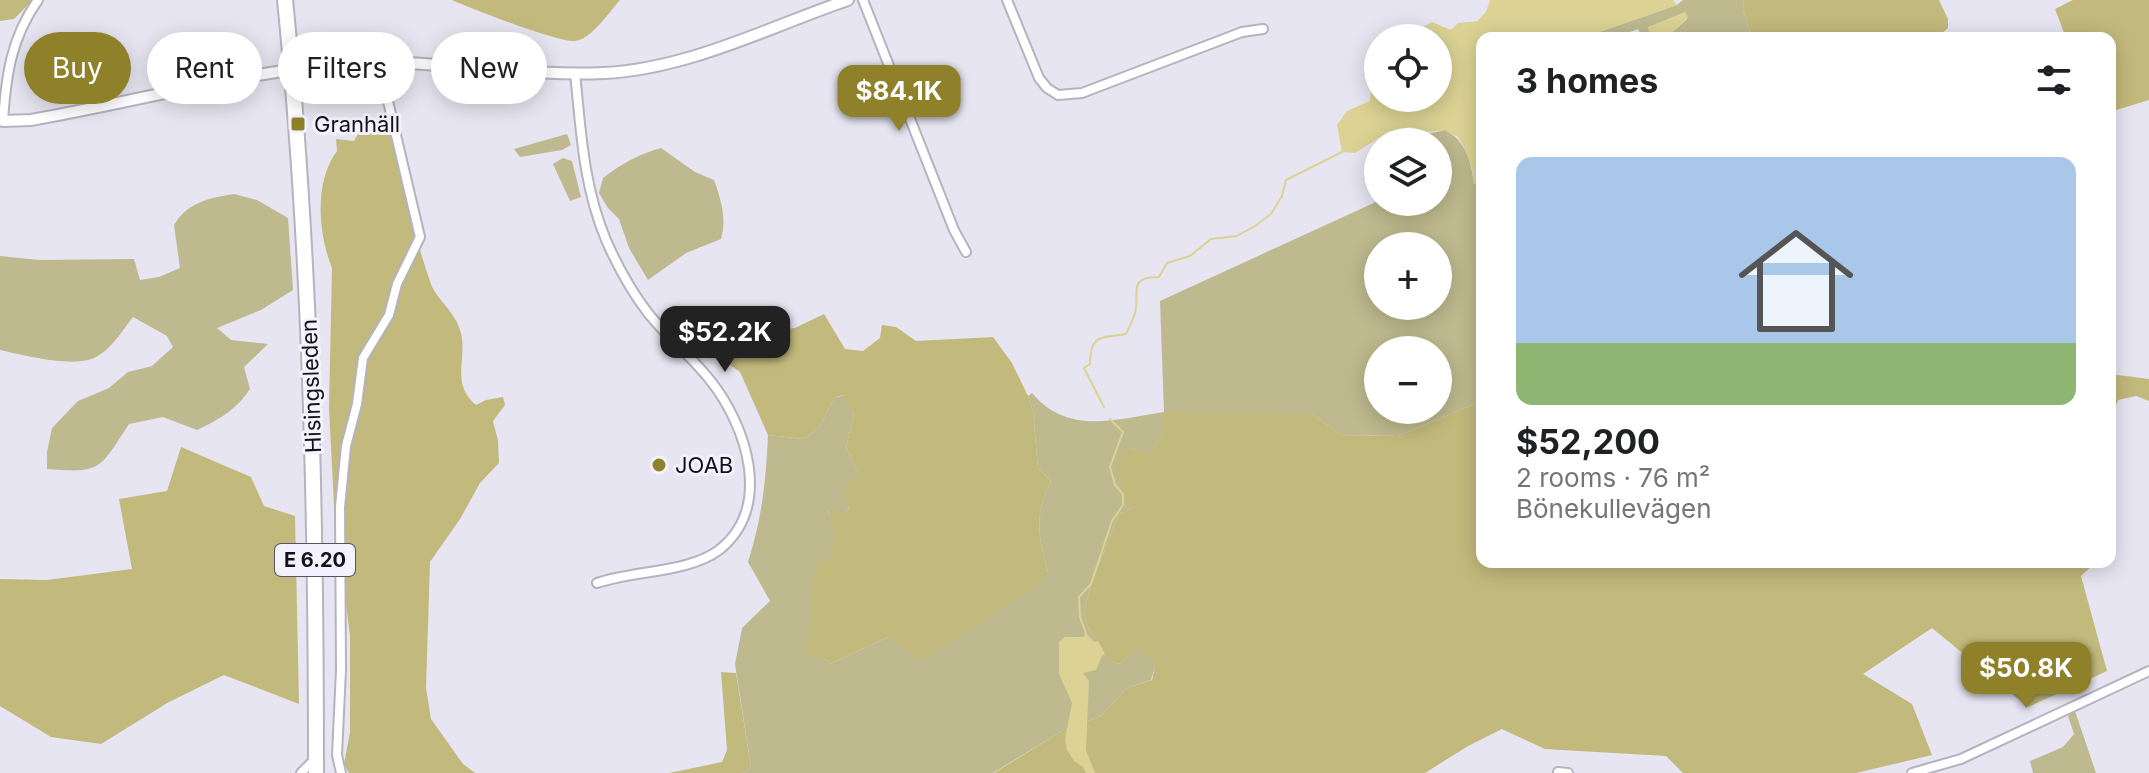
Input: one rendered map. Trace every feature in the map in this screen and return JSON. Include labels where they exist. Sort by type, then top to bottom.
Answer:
[{"type":"highway","name":"Hisingsleden","points":[[285,0],[289,32]]},
{"type":"highway","name":"Hisingsleden","points":[[296,104],[310,346],[315,526],[316,773]]},
{"type":"street","points":[[38,0],[12,49],[1,121],[44,118],[278,72]]},
{"type":"street","points":[[415,65],[575,73],[633,70],[674,61],[848,0]]},
{"type":"street","points":[[863,0],[954,230],[966,252]]},
{"type":"street","points":[[1007,0],[1039,78],[1047,88],[1063,95],[1091,90],[1242,32],[1263,29]]},
{"type":"street","points":[[575,73],[585,169],[594,209],[606,240],[645,309],[709,378],[726,402],[741,432],[750,481],[744,516],[732,537],[718,550],[689,564],[633,573],[597,583]]},
{"type":"street","points":[[341,773],[337,755],[341,670],[340,507],[346,446],[357,404],[363,358],[389,315],[397,284],[420,237],[389,104]]},
{"type":"street","points":[[1912,773],[1961,759],[2149,671]]},
{"type":"street","points":[[301,773],[316,757]]},
{"type":"street","points":[[1558,772],[1568,773]]},
{"type":"shaded area","points":[[0,0],[33,0],[14,19],[0,21]]},
{"type":"shaded area","points":[[452,0],[620,0],[594,30],[575,41],[495,17]]},
{"type":"shaded area","points":[[1490,0],[1673,0],[1677,5],[1599,32],[1476,32],[1476,184],[1463,145],[1452,134],[1452,128],[1364,128],[1364,147],[1355,153],[1342,152],[1337,125],[1347,111],[1364,104],[1364,112],[1452,112],[1452,29],[1458,23],[1477,21],[1486,12]]},
{"type":"shaded area","points":[[1683,0],[1744,0],[1743,10],[1750,32],[1673,32],[1688,18],[1648,27],[1650,32],[1639,32],[1638,29],[1599,32],[1677,5]]},
{"type":"shaded area","points":[[1744,0],[1939,0],[1948,19],[1948,28],[1944,32],[1750,32],[1743,10]]},
{"type":"shaded area","points":[[2073,0],[2149,0],[2149,100],[2116,110],[2116,32],[2064,32],[2055,9]]},
{"type":"shaded area","points":[[1685,12],[1688,17],[1672,32],[1650,32],[1648,27]]},
{"type":"shaded area","points":[[387,117],[431,284],[460,330],[463,388],[476,405],[503,397],[505,405],[493,421],[499,463],[480,483],[430,562],[426,688],[431,719],[463,764],[475,773],[349,773],[344,764],[350,732],[350,636],[334,505],[329,407],[332,268],[321,224],[322,192],[330,163],[337,151],[336,139],[354,141],[362,127]]},
{"type":"shaded area","points":[[567,134],[571,145],[562,150],[520,157],[514,149]]},
{"type":"shaded area","points":[[1452,135],[1466,152],[1476,184],[1476,404],[1452,414],[1452,336],[1364,336],[1364,424],[1427,424],[1398,436],[1341,435],[1312,414],[1161,436],[1151,456],[1132,448],[1126,492],[1131,509],[1118,515],[1092,582],[1085,617],[1110,661],[1119,664],[1140,646],[1155,667],[1151,680],[1127,688],[1101,716],[1062,731],[993,773],[742,773],[751,767],[735,664],[742,628],[770,601],[748,562],[762,499],[768,435],[804,439],[819,427],[834,398],[844,395],[854,414],[846,447],[858,472],[847,513],[828,511],[835,530],[825,659],[830,664],[1048,572],[1039,526],[1042,504],[1051,481],[1038,468],[1033,411],[1028,396],[1032,393],[1061,415],[1077,420],[1111,420],[1164,412],[1160,301],[1364,207],[1364,216],[1452,216]]},
{"type":"shaded area","points":[[661,148],[695,172],[714,180],[722,209],[723,232],[721,239],[686,253],[648,280],[629,248],[619,219],[599,193],[603,178],[638,156]]},
{"type":"shaded area","points":[[563,158],[572,161],[581,197],[570,201],[553,164]]},
{"type":"shaded area","points":[[234,194],[257,200],[288,218],[293,290],[261,310],[217,328],[231,340],[268,344],[244,367],[250,389],[227,413],[197,430],[163,417],[129,424],[98,465],[79,470],[47,469],[52,428],[78,401],[109,388],[128,372],[152,366],[173,347],[167,336],[133,317],[106,350],[85,361],[47,360],[0,350],[0,256],[39,260],[134,259],[140,280],[159,277],[180,268],[174,225],[180,217],[200,202]]},
{"type":"shaded area","points":[[824,314],[845,349],[863,351],[880,338],[882,325],[896,327],[916,341],[993,337],[1012,363],[1033,411],[1038,468],[1051,481],[1042,504],[1039,526],[1048,572],[1038,584],[921,661],[888,637],[830,664],[825,659],[809,657],[807,647],[812,584],[817,564],[831,558],[834,530],[828,510],[847,512],[849,506],[843,490],[858,472],[846,447],[854,414],[843,395],[834,398],[819,427],[804,439],[768,435],[740,372],[714,353],[741,344],[758,332],[795,328]]},
{"type":"shaded area","points":[[2116,375],[2149,379],[2149,401],[2136,396],[2118,400],[2116,406]]},
{"type":"shaded area","points":[[1476,404],[1476,568],[2090,568],[2081,576],[2107,671],[2028,707],[1932,628],[1863,674],[1912,704],[1932,755],[1856,773],[1683,773],[1666,756],[1545,749],[1502,729],[1425,773],[994,773],[1062,731],[1101,716],[1127,688],[1152,680],[1155,667],[1140,647],[1119,664],[1109,661],[1085,617],[1092,582],[1118,515],[1131,509],[1114,468],[1123,451],[1132,448],[1151,455],[1161,436],[1165,412],[1312,414],[1341,435],[1398,436],[1427,424],[1452,424],[1452,414]]},
{"type":"shaded area","points":[[181,447],[251,477],[264,506],[295,516],[299,704],[224,675],[169,702],[101,744],[51,737],[0,706],[0,579],[47,580],[132,569],[119,499],[167,491]]},
{"type":"shaded area","points":[[1085,632],[1094,642],[1098,641],[1105,654],[1096,670],[1083,673],[1089,681],[1086,750],[1095,773],[1086,773],[1067,750],[1065,739],[1072,703],[1059,674],[1059,642],[1065,637],[1084,637]]},
{"type":"shaded area","points":[[721,672],[736,673],[751,767],[742,773],[669,773],[722,762],[727,750]]},
{"type":"shaded area","points":[[2075,711],[2096,773],[2033,773],[2030,761],[2063,747],[2074,734],[2068,716]]},
{"type":"waterway","points":[[1104,407],[1084,368],[1090,364],[1095,342],[1126,334],[1135,315],[1137,285],[1143,279],[1159,277],[1167,263],[1190,256],[1211,239],[1237,236],[1255,226],[1271,214],[1282,196],[1286,180],[1342,152]]},
{"type":"waterway","points":[[1086,633],[1080,617],[1079,597],[1091,584],[1112,521],[1123,505],[1123,494],[1115,485],[1110,467],[1123,432],[1110,419]]},
{"type":"place","name":"Granhäll","points":[[298,124]]},
{"type":"place","name":"JOAB","points":[[659,465]]}]
